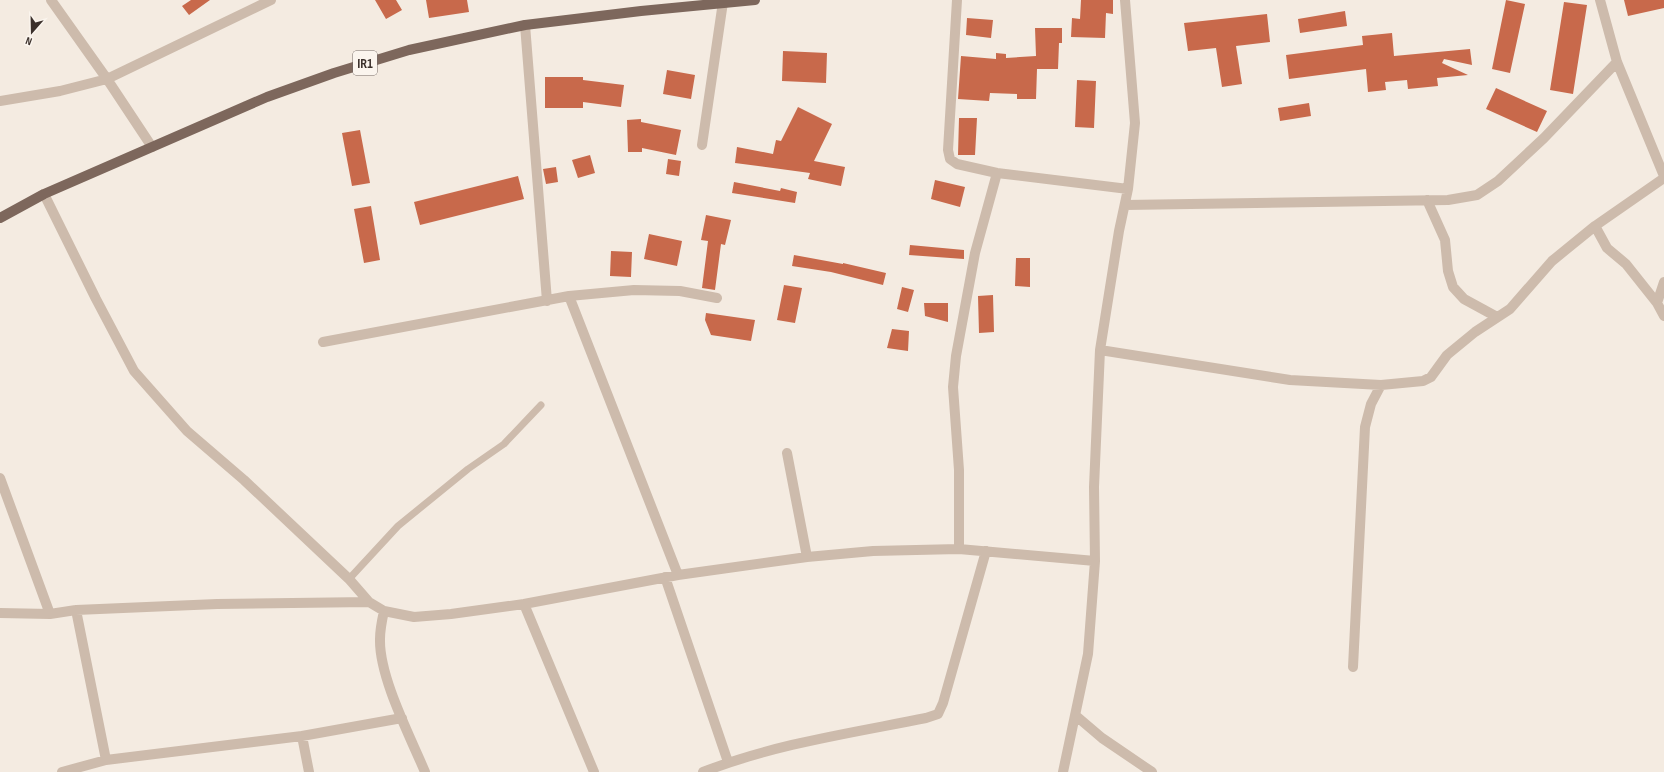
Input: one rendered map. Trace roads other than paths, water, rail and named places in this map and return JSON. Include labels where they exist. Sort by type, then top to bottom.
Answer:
[{"type":"main road","name":"IR1","points":[[0,218],[44,194],[267,97],[334,73],[409,50],[525,25],[723,2],[755,0]]},
{"type":"street","points":[[51,0],[107,79],[152,147]]},
{"type":"street","points":[[0,101],[60,91],[107,79],[272,0]]},
{"type":"street","points":[[957,0],[948,150],[950,158],[957,164],[997,173],[1128,189]]},
{"type":"street","points":[[1063,772],[1088,654],[1095,560],[1094,487],[1100,350],[1119,231],[1128,189],[1135,123],[1125,0]]},
{"type":"street","points":[[1100,350],[1290,380],[1381,385],[1422,382],[1431,377],[1447,355],[1476,332],[1510,309],[1552,261],[1596,226],[1664,177],[1617,62],[1600,0]]},
{"type":"street","points":[[702,145],[723,2]]},
{"type":"street","points":[[525,25],[547,301]]},
{"type":"street","points":[[1125,205],[1448,200],[1476,195],[1498,181],[1544,138],[1617,62]]},
{"type":"street","points":[[959,549],[959,470],[953,387],[956,356],[975,253],[997,173]]},
{"type":"street","points":[[44,194],[96,300],[134,371],[187,431],[244,480],[349,579],[369,602],[384,611],[414,617],[450,614],[524,604],[678,575],[807,557],[873,551],[959,549],[1095,560]]},
{"type":"street","points":[[1427,200],[1445,240],[1448,271],[1454,287],[1464,299],[1497,317]]},
{"type":"street","points":[[1596,226],[1607,248],[1626,264],[1656,303],[1664,316]]},
{"type":"street","points":[[1656,303],[1664,282]]},
{"type":"street","points":[[323,342],[569,296],[634,290],[680,291],[717,298]]},
{"type":"street","points":[[569,296],[678,575]]},
{"type":"street","points":[[1353,668],[1365,427],[1371,404],[1381,385]]},
{"type":"street","points":[[787,453],[807,557]]},
{"type":"street","points":[[0,478],[50,614]]},
{"type":"street","points":[[703,772],[728,762],[827,736],[926,718],[938,714],[943,703],[986,551]]},
{"type":"street","points":[[665,577],[728,762]]},
{"type":"street","points":[[0,613],[50,614],[76,610],[217,604],[369,602]]},
{"type":"street","points":[[524,604],[594,772]]},
{"type":"street","points":[[76,610],[106,760]]},
{"type":"street","points":[[384,611],[380,639],[383,664],[391,691],[425,772]]},
{"type":"street","points":[[1075,715],[1102,738],[1152,772]]},
{"type":"street","points":[[62,772],[106,760],[302,736],[402,718]]},
{"type":"street","points":[[302,736],[309,772]]},
{"type":"lane","points":[[349,579],[398,526],[468,468],[504,444],[541,405]]}]
